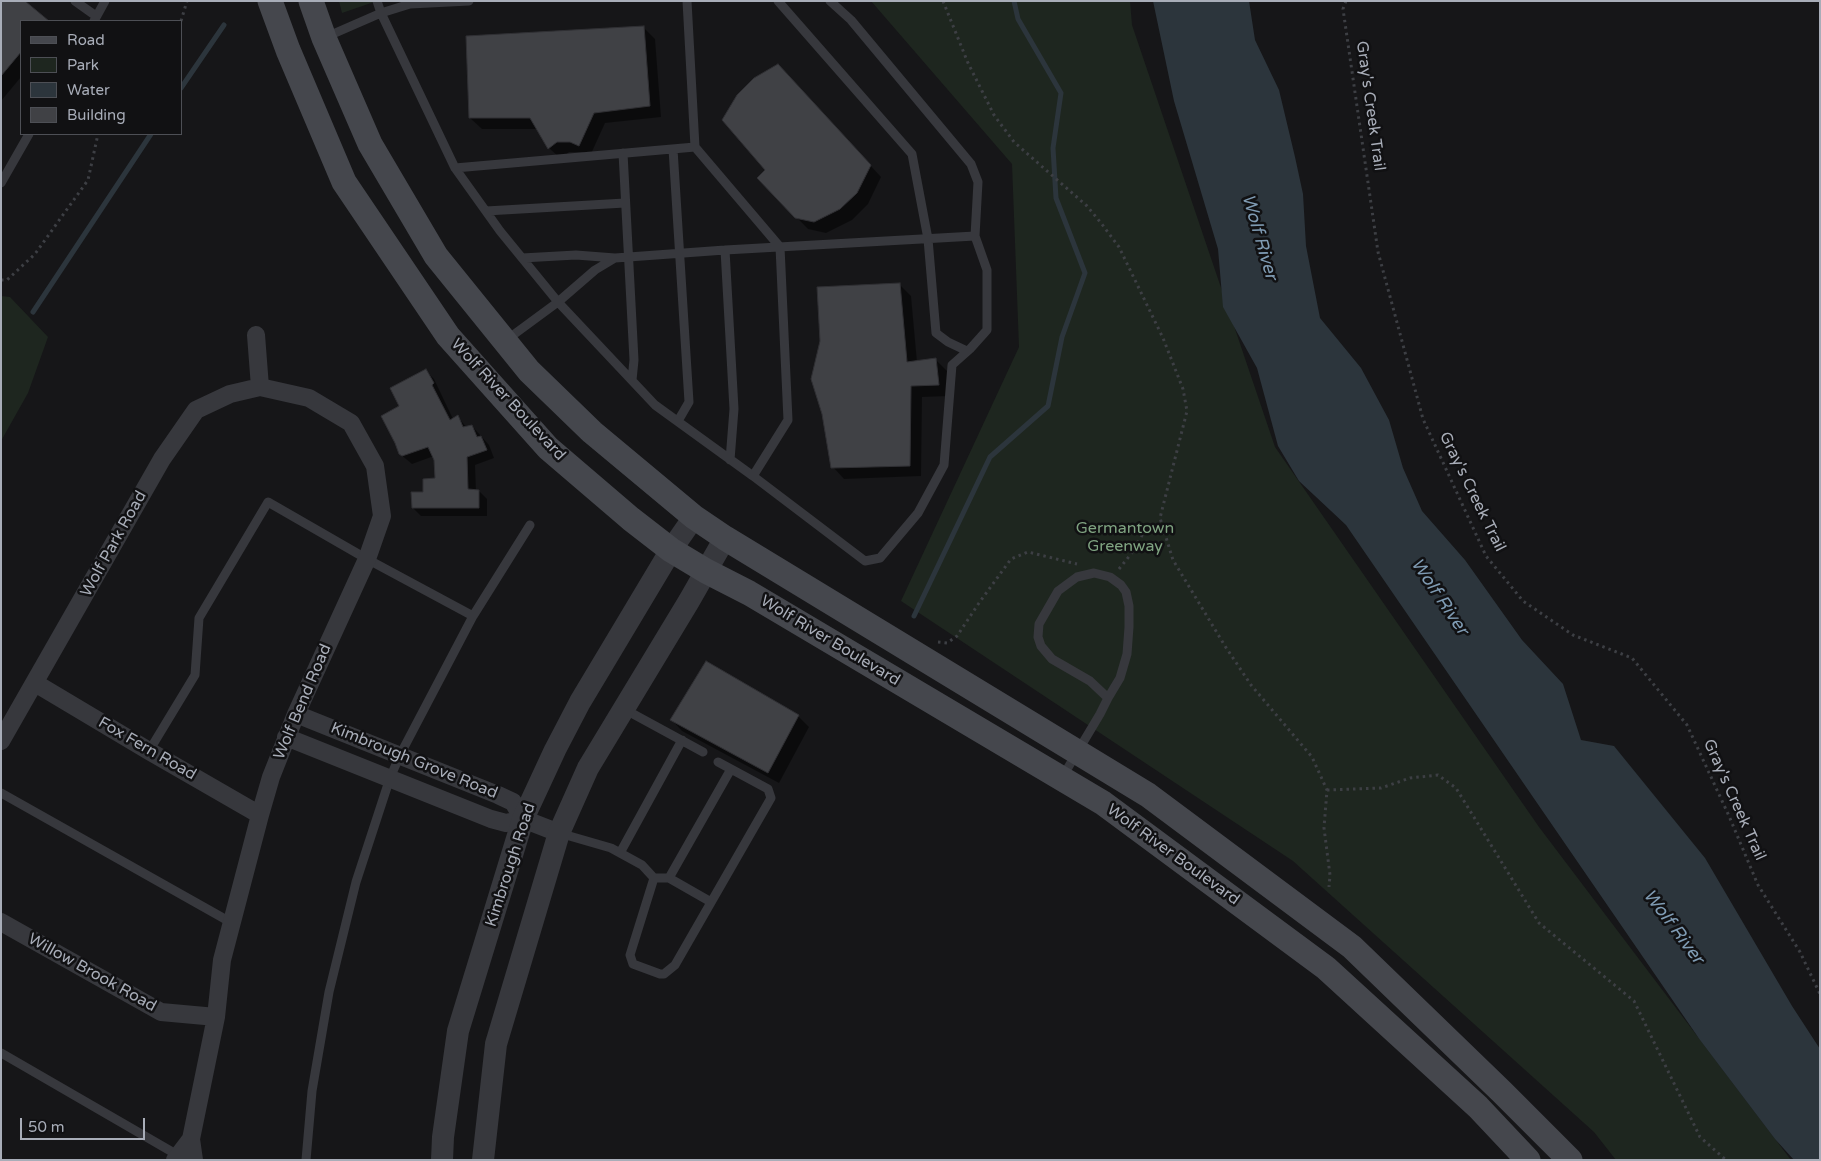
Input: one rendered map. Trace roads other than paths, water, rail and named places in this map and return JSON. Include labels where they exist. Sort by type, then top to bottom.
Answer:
[{"type":"main road","name":"Wolf River Boulevard","points":[[270,1],[288,50],[344,182],[448,336],[548,448],[631,519],[671,550],[706,571],[750,593],[1103,803],[1326,968],[1478,1107],[1528,1160]]},
{"type":"main road","name":"Wolf River Boulevard","points":[[311,1],[324,38],[370,144],[436,256],[529,371],[592,432],[694,517],[725,538],[1148,795],[1352,947],[1570,1160]]},
{"type":"street","points":[[256,335],[260,387]]},
{"type":"street","name":"Wolf Bend Road","points":[[183,1159],[191,1139],[216,1017],[222,960],[260,815],[286,737],[367,559],[382,516],[375,466],[351,423],[309,398],[260,387]]},
{"type":"street","name":"Wolf Park Road","points":[[1,741],[162,459],[196,410],[230,394],[260,387]]},
{"type":"street","name":"Kimbrough Road","points":[[442,1160],[443,1137],[458,1031],[523,819],[580,702],[671,550],[694,517]]},
{"type":"street","points":[[483,1160],[496,1044],[559,833],[588,768],[725,538]]},
{"type":"street","name":"Fox Fern Road","points":[[35,683],[260,815]]},
{"type":"street","name":"Kimbrough Grove Road","points":[[296,714],[513,802],[523,819]]},
{"type":"street","name":"Kimbrough Grove Road","points":[[286,737],[491,819],[506,823],[523,819],[559,833]]},
{"type":"street","name":"Willow Brook Road","points":[[1,922],[161,1012],[216,1017]]},
{"type":"lane","points":[[75,1],[95,19],[105,1]]},
{"type":"lane","points":[[377,1],[455,168],[522,258],[558,302],[655,405],[865,561],[880,558],[918,513],[944,464],[952,365],[987,330],[987,270],[975,236],[978,182],[971,164],[851,20],[830,1]]},
{"type":"lane","points":[[324,38],[382,13],[410,4],[468,1]]},
{"type":"lane","points":[[687,1],[695,146],[780,247],[788,420],[753,476]]},
{"type":"lane","points":[[778,1],[912,154],[928,239],[936,332],[948,342],[967,351]]},
{"type":"lane","points":[[1,183],[28,135]]},
{"type":"lane","points":[[455,168],[695,146]]},
{"type":"lane","points":[[672,148],[689,402],[678,421]]},
{"type":"lane","points":[[623,153],[634,360],[632,380]]},
{"type":"lane","points":[[486,211],[625,203]]},
{"type":"lane","points":[[522,258],[576,255],[615,258],[975,236]]},
{"type":"lane","points":[[725,250],[734,410],[730,460]]},
{"type":"lane","points":[[504,341],[558,302],[595,270],[615,258]]},
{"type":"lane","points":[[149,751],[195,675],[199,618],[268,502],[367,559],[473,616]]},
{"type":"lane","points":[[306,1160],[312,1091],[329,992],[356,882],[390,778],[400,755],[473,616],[530,525]]},
{"type":"lane","points":[[1062,778],[1120,678],[1127,654],[1129,606],[1126,592],[1121,585],[1110,577],[1094,573],[1077,577],[1058,591],[1039,624],[1038,637],[1041,646],[1052,659],[1090,681],[1108,698]]},
{"type":"lane","points":[[624,708],[703,752]]},
{"type":"lane","points":[[620,853],[682,740]]},
{"type":"lane","points":[[654,878],[630,955],[633,964],[664,974],[675,965],[771,798],[768,789],[718,762]]},
{"type":"lane","points":[[669,878],[731,769]]},
{"type":"lane","points":[[1,794],[232,924]]},
{"type":"lane","points":[[559,833],[611,848],[642,866],[654,878],[669,878],[711,902]]},
{"type":"lane","points":[[1,1053],[183,1159]]},
{"type":"water","name":"Wolf River","points":[[1153,1],[1249,1],[1255,40],[1279,90],[1295,157],[1303,194],[1306,246],[1320,318],[1361,368],[1389,420],[1403,468],[1422,511],[1465,560],[1522,640],[1563,684],[1581,740],[1614,746],[1705,858],[1792,1006],[1820,1049],[1820,1160],[1794,1160],[1775,1139],[1700,1040],[1346,525],[1299,481],[1278,446],[1257,368],[1223,307],[1218,249],[1174,101]]},
{"type":"waterway","points":[[914,616],[990,457],[1048,406],[1062,337],[1085,273],[1056,198],[1053,148],[1061,93],[1018,19],[1014,1]]},
{"type":"waterway","points":[[182,87],[224,25]]},
{"type":"waterway","points":[[33,312],[150,135]]},
{"type":"park label","name":"Germantown Greenway","points":[[1125,538]]}]
